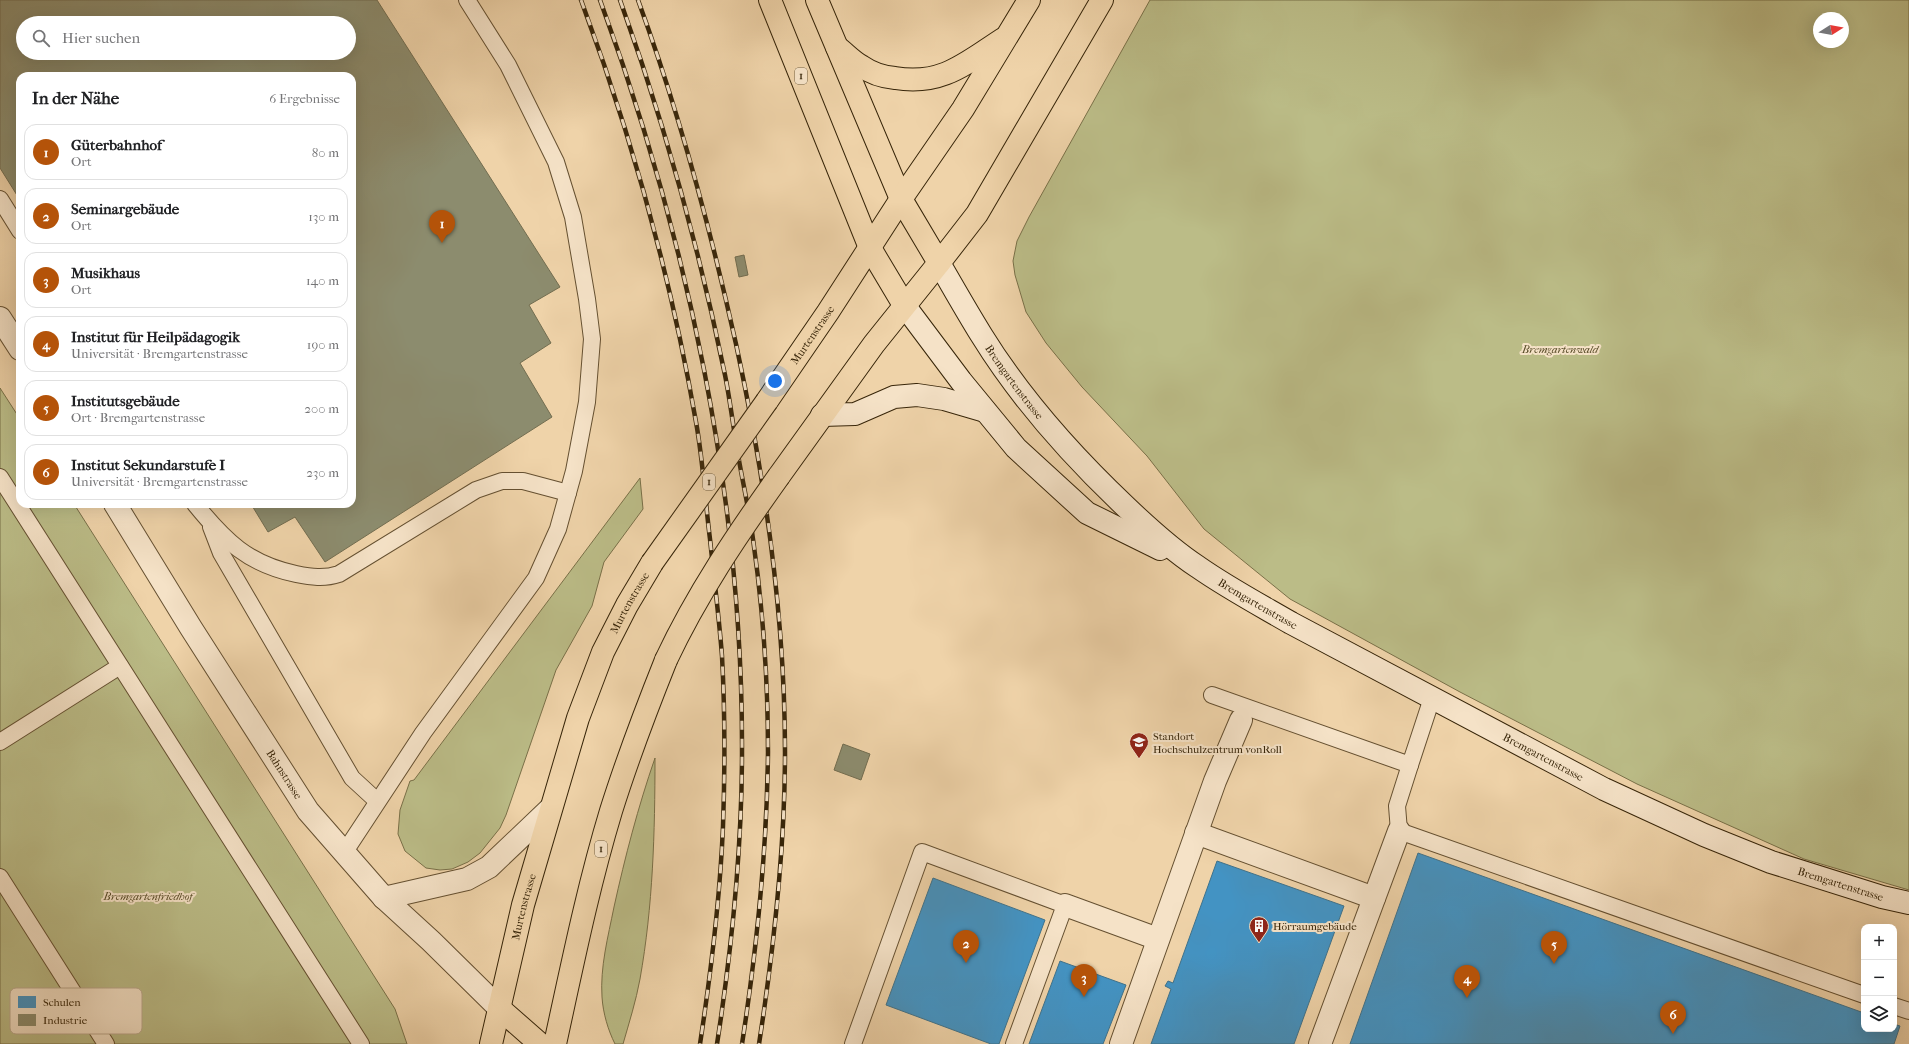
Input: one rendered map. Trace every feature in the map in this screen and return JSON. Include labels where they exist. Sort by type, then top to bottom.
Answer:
[{"type":"main road","name":"1","points":[[770,0],[870,248],[904,305]]},
{"type":"main road","points":[[817,0],[901,199],[939,263],[977,214],[1102,0]]},
{"type":"main road","name":"Murtenstrasse","points":[[491,1044],[523,905],[578,718],[603,652],[627,605],[652,563],[767,401],[870,248],[901,199],[963,109],[1029,0]]},
{"type":"main road","points":[[837,47],[862,67],[882,76],[910,81],[932,79],[952,72],[1006,38]]},
{"type":"main road","name":"1","points":[[554,1044],[584,916],[611,812],[635,738],[666,660],[682,625],[736,536],[874,344],[939,263]]},
{"type":"main road","name":"Bremgartenstrasse","points":[[939,263],[982,337],[1018,389],[1058,438],[1101,484],[1147,527],[1196,567]]},
{"type":"main road","name":"Bremgartenstrasse","points":[[904,305],[985,411],[1016,448],[1087,513],[1196,567],[1248,599],[1604,789],[1704,835],[1771,862],[1882,897],[1909,903]]},
{"type":"main road","points":[[0,318],[16,343]]},
{"type":"main road","points":[[822,415],[855,414],[894,397],[917,395],[944,399],[985,411]]},
{"type":"main road","name":"Bahnstrasse","points":[[117,508],[208,655],[304,805],[384,898],[431,941],[499,1008]]},
{"type":"main road","points":[[1121,1044],[1215,781],[1242,720]]},
{"type":"main road","points":[[384,898],[467,879],[489,867],[550,809]]},
{"type":"main road","points":[[1320,1044],[1399,831]]},
{"type":"main road","points":[[1196,833],[1374,898]]},
{"type":"main road","points":[[1065,905],[1158,939]]},
{"type":"main road","points":[[499,1008],[540,1044]]},
{"type":"lane","points":[[344,853],[423,733],[536,578],[558,529],[568,493],[587,402],[592,339],[587,299],[573,217],[556,162],[508,65],[468,0]]},
{"type":"lane","points":[[0,200],[16,225]]},
{"type":"lane","points":[[0,477],[16,502]]},
{"type":"lane","points":[[198,508],[228,541],[250,558],[280,570],[314,578],[329,578],[339,574],[476,490],[502,481],[522,481],[568,493]]},
{"type":"lane","points":[[20,508],[361,1044]]},
{"type":"lane","points":[[208,520],[221,553],[352,778],[377,801]]},
{"type":"lane","points":[[0,742],[120,666]]},
{"type":"lane","points":[[1212,695],[1410,765]]},
{"type":"lane","points":[[1432,698],[1397,806],[1399,831],[1861,994]]},
{"type":"lane","points":[[853,1044],[922,852],[1065,905],[1014,1044]]},
{"type":"lane","points":[[0,877],[70,988]]},
{"type":"lane","points":[[1897,1007],[1909,1011]]},
{"type":"lane","points":[[100,1034],[106,1044]]},
{"type":"green space","name":"Bremgartenwald","points":[[1150,0],[1909,0],[1909,890],[1804,859],[1637,784],[1460,692],[1290,599],[1204,529],[1147,456],[1082,387],[1046,343],[1026,312],[1015,275],[1013,261],[1017,241]]},
{"type":"green space","name":"Bremgartenfriedhof","points":[[0,388],[16,413],[16,508],[77,508],[395,1009],[407,1044],[0,1044]]},
{"type":"green space","points":[[640,478],[643,509],[604,562],[592,606],[556,670],[506,815],[500,828],[480,853],[468,862],[452,869],[440,870],[426,868],[405,851],[398,834],[400,810],[410,781],[414,780]]},
{"type":"green space","points":[[655,758],[652,869],[648,924],[640,979],[623,1044],[615,1044],[603,1009],[603,963],[627,851],[637,813]]},
{"type":"building: Schulen","points":[[1418,853],[1861,1012],[1861,1032],[1897,1032],[1897,1025],[1900,1026],[1894,1044],[1350,1044]]},
{"type":"building: Schulen","name":"Hörraumgebäude","points":[[1217,861],[1344,906],[1294,1044],[1151,1044],[1171,989],[1165,986],[1168,981],[1173,983]]},
{"type":"building: Schulen","points":[[933,878],[1045,920],[999,1044],[991,1044],[886,1005]]},
{"type":"building: Schulen","points":[[1060,961],[1126,985],[1103,1044],[1029,1044]]},
{"type":"building: Industrie","points":[[0,0],[377,0],[560,287],[529,305],[551,343],[520,363],[552,417],[325,562],[295,517],[268,532],[253,508],[356,508],[356,72],[16,72],[16,194],[0,168]]},
{"type":"building: Industrie","points":[[744,255],[748,275],[739,277],[735,257]]},
{"type":"building: Industrie","points":[[843,744],[870,754],[861,780],[834,770]]},
{"type":"railway","points":[[581,0],[617,103],[662,261],[686,368],[702,465],[722,656],[724,698],[724,762],[720,881],[700,1044]]},
{"type":"railway","points":[[600,0],[631,90],[659,181],[683,275],[704,370],[720,465],[732,561],[740,657],[742,789],[732,935],[717,1044]]},
{"type":"railway","points":[[620,0],[666,139],[704,280],[727,384],[757,565],[766,671],[768,725],[766,825],[757,935],[742,1044]]},
{"type":"railway","points":[[638,0],[667,85],[693,170],[715,257],[736,344],[756,445],[771,546],[781,649],[785,752],[783,825],[778,898],[759,1044]]},
{"type":"place","name":"Güterbahnhof","points":[[442,243]]},
{"type":"place","name":"Standort Hochschulzentrum vonRoll","points":[[1139,759]]},
{"type":"place","name":"Hörraumgebäude","points":[[1259,943]]},
{"type":"place","name":"Seminargebäude","points":[[966,963]]},
{"type":"place","name":"Institutsgebäude","points":[[1554,964]]},
{"type":"place","name":"Musikhaus","points":[[1084,997]]},
{"type":"place","name":"Institut für Heilpädagogik","points":[[1467,998]]},
{"type":"place","name":"Institut Sekundarstufe I","points":[[1673,1034]]}]
